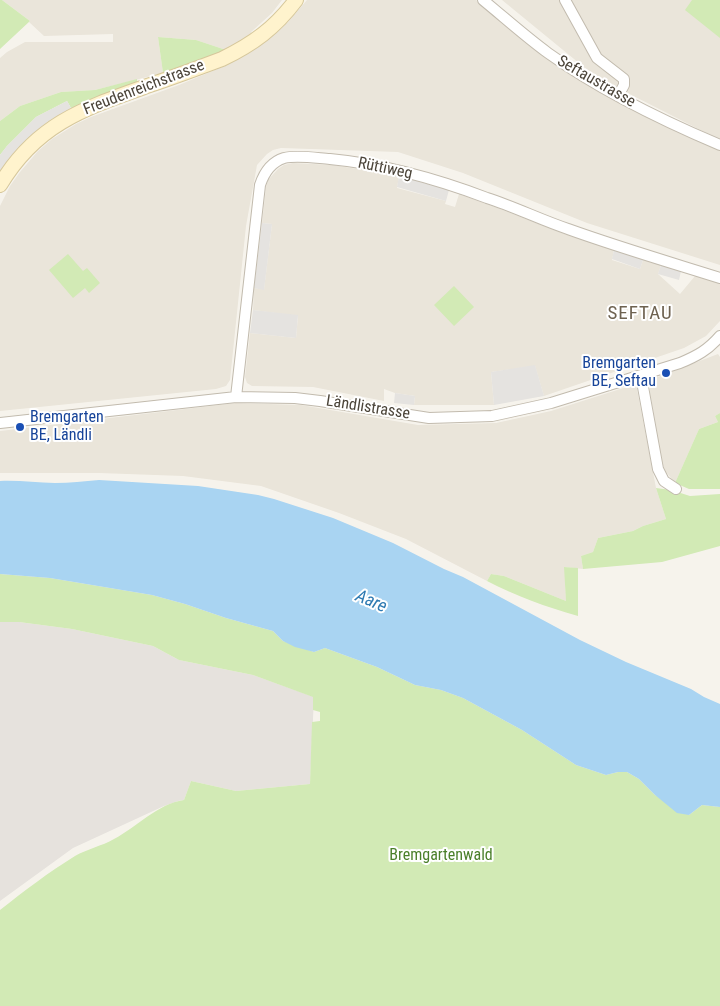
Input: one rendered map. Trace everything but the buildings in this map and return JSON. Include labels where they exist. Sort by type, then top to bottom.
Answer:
[{"type":"street","name":"Freudenreichstrasse","points":[[0,186],[16,161],[26,150],[66,118],[93,106],[222,59],[242,49],[272,27],[296,0]]},
{"type":"street","name":"Seftaustrasse","points":[[483,0],[548,53],[594,83],[682,129],[720,145]]},
{"type":"street","points":[[565,0],[597,58],[624,79],[624,85],[618,96]]},
{"type":"street","name":"Rüttiweg","points":[[236,397],[260,185],[269,168],[287,158],[311,157],[350,161],[400,171],[452,185],[580,233],[720,278]]},
{"type":"street","name":"Ländlistrasse","points":[[0,423],[236,397],[320,400],[429,418],[492,416],[551,403],[641,376],[693,358],[718,343]]},
{"type":"street","points":[[641,376],[658,470],[664,480],[676,489]]},
{"type":"shaded area","points":[[2,0],[282,0],[272,13],[251,32],[253,35],[226,50],[196,40],[158,37],[163,73],[95,90],[61,92],[20,106],[0,121],[0,58],[7,52],[25,42],[113,42],[113,34],[44,36],[30,21]]},
{"type":"shaded area","points":[[307,0],[476,0],[514,32],[598,89],[720,149],[720,265],[587,223],[463,173],[398,152],[281,148],[267,154],[257,165],[246,226],[230,380],[226,386],[216,389],[0,411],[0,206],[10,186],[20,172],[38,151],[52,139],[76,124],[227,65],[264,41],[288,22]]},
{"type":"shaded area","points":[[502,0],[720,0],[720,140],[610,84],[585,68]]},
{"type":"shaded area","points":[[67,101],[71,108],[47,122],[32,136],[0,173],[0,155],[7,146],[36,117]]},
{"type":"shaded area","points":[[293,163],[333,165],[399,176],[397,188],[446,201],[445,204],[455,207],[459,194],[562,233],[614,250],[612,260],[640,269],[643,260],[661,265],[658,274],[680,294],[695,276],[720,283],[720,321],[706,336],[684,348],[544,396],[535,366],[491,372],[494,405],[414,405],[415,396],[384,389],[384,401],[313,387],[252,386],[247,383],[245,377],[250,333],[296,338],[298,316],[253,310],[254,288],[264,289],[272,224],[262,223],[266,187],[268,180],[278,169]]},
{"type":"shaded area","points":[[399,176],[449,190],[446,201],[397,187]]},
{"type":"shaded area","points":[[262,223],[272,224],[264,290],[254,288]]},
{"type":"shaded area","points":[[614,250],[643,260],[640,269],[612,259]]},
{"type":"shaded area","points":[[661,265],[681,271],[679,280],[658,274]]},
{"type":"shaded area","points":[[253,310],[298,315],[296,338],[250,333]]},
{"type":"shaded area","points":[[718,354],[720,357],[720,413],[715,416],[718,422],[699,429],[675,483],[666,472],[662,463],[650,384],[655,378]]},
{"type":"shaded area","points":[[535,365],[544,396],[494,405],[491,372]]},
{"type":"shaded area","points":[[636,384],[656,488],[666,519],[633,531],[598,538],[593,552],[581,556],[583,569],[565,567],[566,601],[504,576],[491,574],[487,581],[406,539],[261,486],[183,476],[99,473],[0,473],[0,431],[236,403],[301,405],[418,425],[496,423],[551,411]]},
{"type":"shaded area","points":[[395,393],[415,396],[414,405],[394,403]]},
{"type":"shaded area","points":[[0,622],[19,622],[72,629],[153,646],[179,660],[253,675],[314,697],[310,784],[236,791],[191,781],[184,800],[164,806],[73,848],[0,901]]},
{"type":"green space","points":[[0,0],[30,21],[0,49]]},
{"type":"green space","points":[[692,0],[720,0],[720,38],[685,10]]},
{"type":"green space","points":[[158,37],[196,40],[226,50],[163,73]]},
{"type":"green space","points":[[137,79],[137,82],[71,108],[67,101],[36,117],[0,155],[0,121],[20,106],[61,92],[95,90]]},
{"type":"green space","points":[[68,254],[83,271],[87,268],[100,283],[89,293],[85,288],[73,298],[49,270]]},
{"type":"green space","points":[[454,286],[474,307],[454,326],[434,305]]},
{"type":"green space","points":[[720,413],[720,489],[689,489],[675,483],[699,429],[718,422],[715,416]]},
{"type":"green space","points":[[656,488],[690,496],[720,494],[720,546],[662,562],[583,569],[581,556],[593,552],[598,538],[633,531],[666,519]]},
{"type":"green space","points":[[564,567],[578,568],[578,616],[531,601],[487,581],[491,574],[504,576],[566,601]]},
{"type":"green space","name":"Bremgartenwald","points":[[0,574],[50,578],[152,595],[273,631],[283,641],[314,652],[325,648],[377,667],[415,685],[441,690],[463,698],[522,730],[576,765],[606,775],[627,772],[639,779],[655,795],[689,815],[702,805],[720,807],[720,1006],[0,1006],[0,910],[75,856],[105,844],[123,834],[165,806],[184,800],[191,781],[236,791],[310,784],[312,722],[320,721],[320,712],[313,710],[313,697],[253,675],[179,660],[153,646],[72,629],[19,622],[0,622]]},
{"type":"water","name":"Aare","points":[[99,480],[198,486],[258,495],[333,518],[393,543],[463,577],[580,640],[626,662],[691,689],[720,704],[720,807],[702,805],[689,815],[677,813],[639,779],[627,772],[606,775],[576,765],[522,730],[463,698],[441,690],[415,685],[377,667],[325,648],[314,652],[295,647],[283,641],[273,631],[152,595],[50,578],[0,574],[0,481],[55,483]]},
{"type":"place","name":"Bremgarten BE, Seftau","points":[[666,373]]},
{"type":"place","name":"Bremgarten BE, Ländli","points":[[20,427]]},
{"type":"district","name":"SEFTAU","points":[[640,314]]}]
